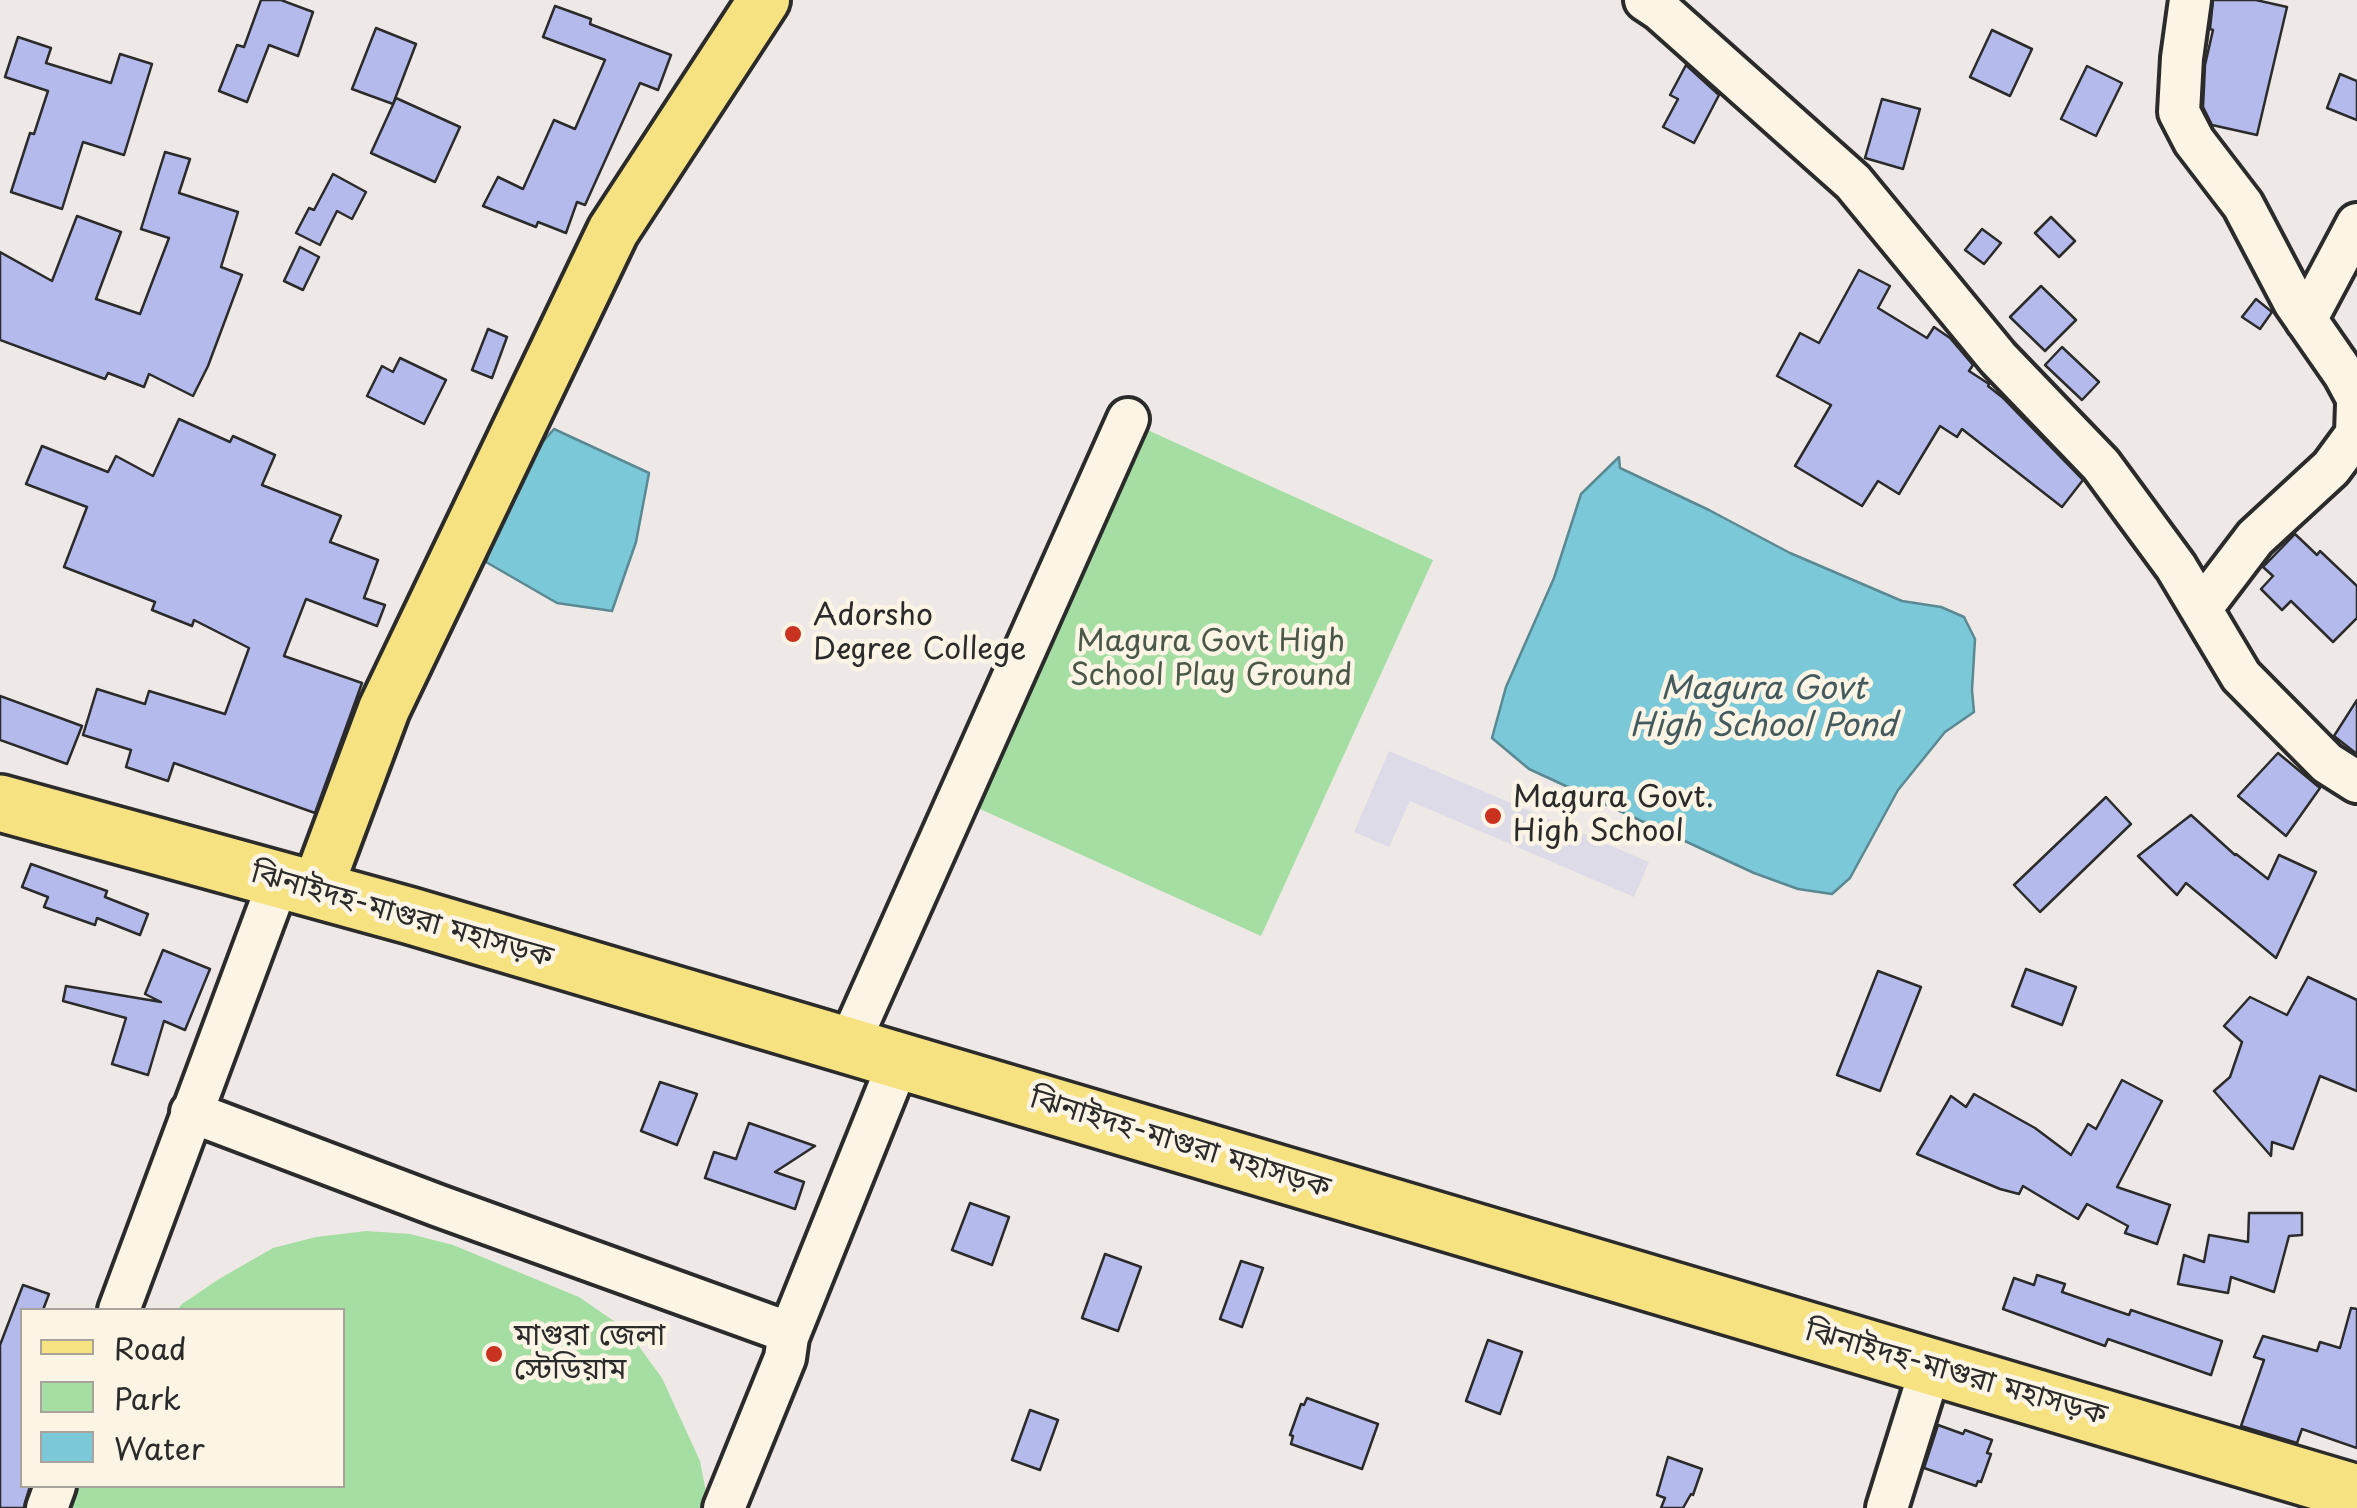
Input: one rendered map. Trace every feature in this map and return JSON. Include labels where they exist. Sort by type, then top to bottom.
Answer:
[{"type":"highway","name":"ঝিনাইদহ-মাগুরা মহাসড়ক","points":[[0,803],[297,885],[2357,1493]]},
{"type":"main road","points":[[297,885],[613,230],[764,0]]},
{"type":"street","points":[[1645,0],[1853,182],[1998,358],[2101,465],[2176,567],[2241,676],[2328,763],[2357,782]]},
{"type":"street","points":[[2190,0],[2180,112],[2194,141],[2243,205],[2294,302],[2344,374],[2357,401],[2356,434],[2331,468],[2256,538],[2201,609]]},
{"type":"street","points":[[2306,320],[2357,224]]},
{"type":"street","points":[[724,1508],[785,1358],[788,1337],[874,1054],[1128,419]]},
{"type":"street","points":[[120,1308],[192,1112],[297,885]]},
{"type":"street","points":[[192,1112],[768,1324],[788,1337]]},
{"type":"street","points":[[1888,1508],[1931,1367]]},
{"type":"shaded area","name":"Magura Govt. High School","points":[[1389,751],[1649,862],[1634,897],[1410,801],[1389,847],[1354,832]]},
{"type":"green space","name":"Magura Govt High School Play Ground","points":[[1141,427],[1433,560],[1261,936],[969,804]]},
{"type":"green space","name":"মাগুরা জেলা স্টেডিয়াম","points":[[366,1231],[410,1234],[453,1245],[579,1297],[627,1330],[662,1378],[700,1461],[709,1508],[69,1508],[76,1488],[345,1488],[345,1308],[179,1308],[273,1248],[316,1237]]},
{"type":"water","points":[[554,429],[649,473],[636,542],[612,611],[557,603],[486,562],[520,475]]},
{"type":"water","name":"Magura Govt High School Pond","points":[[1619,457],[1620,468],[1790,553],[1902,601],[1941,607],[1964,617],[1975,639],[1974,712],[1945,732],[1898,790],[1850,878],[1832,894],[1798,889],[1754,873],[1529,769],[1492,738],[1506,687],[1554,578],[1581,494]]},
{"type":"building","points":[[261,0],[281,0],[313,12],[298,56],[269,45],[247,102],[219,91],[237,45],[244,47]]},
{"type":"building","points":[[2213,0],[2256,0],[2287,7],[2257,135],[2212,125],[2203,107]]},
{"type":"building","points":[[555,6],[671,55],[658,90],[640,83],[585,205],[577,202],[566,233],[538,222],[536,227],[483,206],[498,177],[523,189],[554,120],[575,129],[605,60],[543,37]]},
{"type":"building","points":[[376,28],[416,44],[393,104],[352,89]]},
{"type":"building","points":[[1992,30],[2032,49],[2010,96],[1970,77]]},
{"type":"building","points":[[18,37],[51,48],[46,63],[111,83],[120,54],[152,64],[124,155],[83,142],[62,209],[11,192],[48,91],[5,77]]},
{"type":"building","points":[[1686,65],[1719,95],[1694,143],[1663,127],[1678,99],[1670,95]]},
{"type":"building","points":[[2087,66],[2122,83],[2096,136],[2061,119]]},
{"type":"building","points":[[2340,74],[2357,81],[2357,120],[2327,108]]},
{"type":"building","points":[[396,98],[460,127],[435,182],[371,153]]},
{"type":"building","points":[[1882,99],[1920,109],[1903,169],[1865,158]]},
{"type":"building","points":[[165,152],[190,159],[179,193],[238,212],[221,267],[242,275],[193,396],[149,374],[144,387],[108,373],[105,379],[0,340],[0,252],[52,281],[77,216],[121,232],[96,299],[140,314],[169,238],[141,229]]},
{"type":"building","points":[[333,174],[366,192],[352,219],[337,211],[320,245],[296,233],[309,208],[314,210]]},
{"type":"building","points":[[2051,217],[2075,241],[2059,257],[2035,233]]},
{"type":"building","points":[[1982,229],[2001,243],[1984,264],[1965,250]]},
{"type":"building","points":[[300,247],[319,257],[303,290],[284,281]]},
{"type":"building","points":[[1859,270],[1890,286],[1878,308],[1927,338],[1934,327],[1950,338],[1973,365],[1969,371],[1989,384],[2083,480],[2062,507],[1962,429],[1957,437],[1940,426],[1899,494],[1878,481],[1862,506],[1795,466],[1831,405],[1777,376],[1800,333],[1819,343]]},
{"type":"building","points":[[2041,286],[2076,320],[2045,351],[2010,317]]},
{"type":"building","points":[[2256,299],[2272,312],[2260,329],[2242,317]]},
{"type":"building","points":[[488,329],[507,337],[492,378],[472,370]]},
{"type":"building","points":[[2062,347],[2099,382],[2082,400],[2045,365]]},
{"type":"building","points":[[400,358],[446,380],[424,424],[367,396],[382,366],[393,372]]},
{"type":"building","points":[[179,419],[230,442],[233,436],[275,455],[262,485],[341,516],[330,542],[378,560],[364,598],[385,605],[377,626],[306,599],[284,656],[362,683],[315,813],[174,763],[168,781],[126,767],[131,750],[83,735],[97,689],[145,704],[149,691],[225,714],[249,648],[194,620],[192,626],[152,610],[155,602],[64,567],[87,507],[26,484],[42,446],[108,472],[116,456],[153,476]]},
{"type":"building","points":[[2295,534],[2317,555],[2320,551],[2357,586],[2357,618],[2333,642],[2291,601],[2282,610],[2261,589],[2273,576],[2263,567]]},
{"type":"building","points":[[0,696],[82,726],[67,764],[0,740]]},
{"type":"building","points":[[2357,700],[2357,754],[2334,736]]},
{"type":"building","points":[[2278,753],[2320,788],[2286,836],[2238,796]]},
{"type":"building","points":[[2106,797],[2131,824],[2040,912],[2014,885]]},
{"type":"building","points":[[2191,815],[2268,879],[2279,855],[2316,872],[2276,958],[2186,883],[2177,895],[2138,856]]},
{"type":"building","points":[[31,864],[107,891],[105,897],[148,914],[140,935],[97,918],[95,925],[44,907],[48,897],[22,887]]},
{"type":"building","points":[[163,950],[210,969],[185,1030],[164,1021],[148,1075],[112,1064],[126,1018],[63,1001],[66,986],[161,1002],[145,994]]},
{"type":"building","points":[[2026,969],[2076,987],[2062,1025],[2012,1006]]},
{"type":"building","points":[[1878,971],[1921,987],[1880,1091],[1837,1075]]},
{"type":"building","points":[[2308,977],[2357,1000],[2357,1091],[2320,1076],[2293,1149],[2272,1142],[2271,1156],[2214,1091],[2230,1077],[2242,1042],[2224,1026],[2250,997],[2287,1015]]},
{"type":"building","points":[[2122,1080],[2162,1101],[2117,1187],[2170,1205],[2157,1244],[2125,1233],[2128,1226],[2087,1204],[2078,1219],[2023,1186],[2019,1194],[2000,1189],[1917,1154],[1951,1096],[1966,1107],[1974,1094],[2035,1128],[2071,1155],[2088,1124],[2096,1129]]},
{"type":"building","points":[[660,1082],[697,1094],[677,1145],[641,1131]]},
{"type":"building","points":[[749,1123],[815,1146],[775,1172],[804,1182],[795,1209],[705,1178],[714,1152],[736,1159]]},
{"type":"building","points":[[970,1203],[1009,1217],[992,1265],[952,1250]]},
{"type":"building","points":[[2249,1213],[2302,1213],[2302,1235],[2289,1236],[2274,1292],[2231,1277],[2228,1293],[2178,1284],[2184,1255],[2204,1262],[2209,1235],[2248,1242]]},
{"type":"building","points":[[1105,1254],[1141,1267],[1118,1331],[1082,1318]]},
{"type":"building","points":[[1241,1261],[1263,1268],[1242,1327],[1220,1319]]},
{"type":"building","points":[[2037,1275],[2065,1284],[2062,1292],[2222,1341],[2211,1375],[2108,1339],[2105,1346],[2003,1309],[2014,1278],[2034,1285]]},
{"type":"building","points":[[23,1285],[49,1294],[44,1308],[20,1308],[20,1488],[29,1488],[24,1508],[0,1508],[0,1345]]},
{"type":"building","points":[[2351,1308],[2357,1309],[2357,1448],[2302,1429],[2297,1443],[2241,1426],[2264,1360],[2254,1357],[2263,1336],[2317,1351],[2320,1342],[2340,1348]]},
{"type":"building","points":[[1488,1340],[1522,1352],[1500,1414],[1466,1401]]},
{"type":"building","points":[[1307,1398],[1378,1424],[1362,1469],[1291,1444],[1290,1435]]},
{"type":"building","points":[[1030,1410],[1058,1420],[1040,1470],[1012,1460]]},
{"type":"building","points":[[1938,1425],[1992,1440],[1987,1453],[1991,1454],[1976,1486],[1924,1468]]},
{"type":"building","points":[[1668,1457],[1702,1469],[1693,1495],[1683,1508],[1661,1508],[1665,1498],[1657,1495]]},
{"type":"place","name":"Adorsho Degree College","points":[[793,634]]},
{"type":"place","name":"Magura Govt. High School","points":[[1493,816]]},
{"type":"place","name":"মাগুরা জেলা স্টেডিয়াম","points":[[494,1354]]}]
